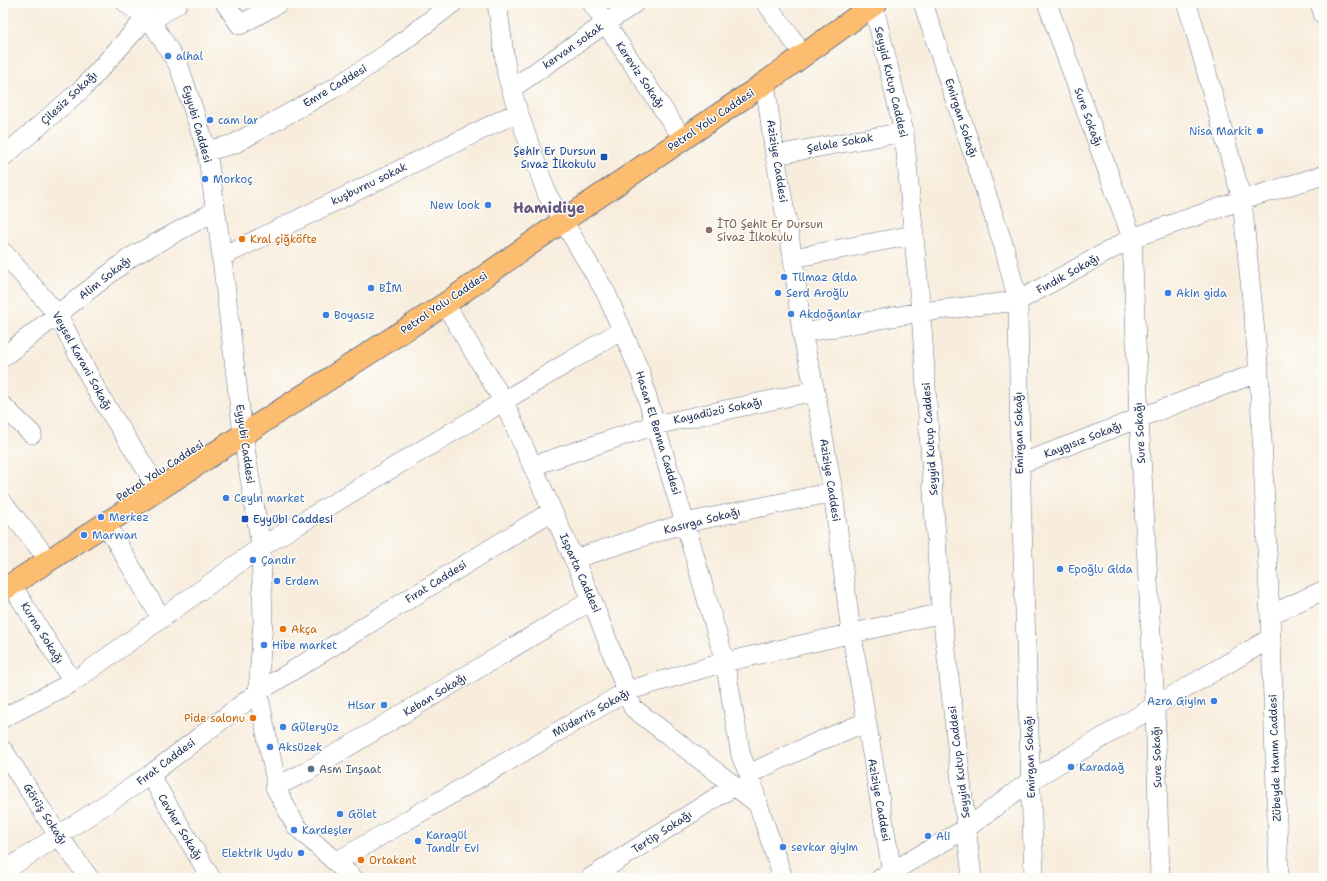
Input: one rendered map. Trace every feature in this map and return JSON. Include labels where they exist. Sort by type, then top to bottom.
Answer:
[{"type":"main road","name":"Petrol Yolu Caddesi","points":[[6,583],[40,549],[151,477],[242,427],[445,304],[675,127],[852,3]]},
{"type":"main road","name":"Petrol Yolu Caddesi","points":[[6,583],[106,524],[242,427],[484,260],[559,216],[765,83],[874,4]]},
{"type":"street","name":"Eyyubi Caddesi","points":[[126,3],[149,19],[180,66],[207,152],[219,234],[242,427],[261,547],[263,621],[258,692],[275,777],[275,787],[296,826],[353,878]]},
{"type":"street","name":"Çilesiz Sokağı","points":[[3,156],[83,88],[149,19],[178,3]]},
{"type":"street","points":[[225,3],[240,25],[280,3]]},
{"type":"street","name":"Emre Caddesi","points":[[207,152],[234,144],[338,86],[388,53],[453,3]]},
{"type":"street","name":"Hasan El Benna Caddesi","points":[[497,3],[507,75],[518,112],[547,194],[606,293],[640,372],[654,425],[685,523],[725,662],[741,756],[750,774],[782,878]]},
{"type":"street","name":"Kereviz Sokağı","points":[[592,3],[675,127]]},
{"type":"street","name":"kervan sokak","points":[[511,89],[635,3]]},
{"type":"street","points":[[766,3],[794,44]]},
{"type":"street","name":"Emirgan Sokağı","points":[[923,3],[1004,247],[1018,301],[1020,464],[1034,878]]},
{"type":"street","name":"Sure Sokağı","points":[[1047,3],[1132,238],[1139,419],[1155,706],[1160,878]]},
{"type":"street","name":"Zübeyde Hanım Caddesi","points":[[1186,3],[1242,200],[1259,372],[1271,638],[1279,878]]},
{"type":"street","points":[[1320,3],[1324,16]]},
{"type":"street","name":"Seyyid Kutup Caddesi","points":[[874,4],[904,132],[921,312],[942,613],[972,878]]},
{"type":"street","name":"Aziziye Caddesi","points":[[765,83],[793,258],[802,333],[815,391],[833,492],[851,633],[866,722],[888,876]]},
{"type":"street","name":"kuşburnu sokak","points":[[221,257],[518,112]]},
{"type":"street","name":"Şelale Sokak","points":[[776,155],[904,132]]},
{"type":"street","name":"Fındık Sokağı","points":[[802,333],[921,312],[1018,301],[1132,238],[1242,200],[1324,175]]},
{"type":"street","name":"Alim Sokağı","points":[[3,357],[131,257],[215,211]]},
{"type":"street","points":[[793,258],[913,235]]},
{"type":"street","name":"Veysel Karani Sokağı","points":[[3,252],[58,315],[98,393],[151,477]]},
{"type":"street","name":"Isparta Caddesi","points":[[445,304],[504,402],[592,600],[633,708],[758,804]]},
{"type":"street","points":[[3,718],[72,682],[261,547],[622,330]]},
{"type":"street","name":"Kaygısız Sokağı","points":[[1020,464],[1259,372]]},
{"type":"street","name":"Kayadüzü Sokağı","points":[[532,466],[654,425],[815,391]]},
{"type":"street","points":[[3,406],[32,434]]},
{"type":"street","name":"Kasırga Sokağı","points":[[574,559],[685,523],[833,492]]},
{"type":"street","points":[[3,503],[40,549]]},
{"type":"street","name":"Fırat Caddesi","points":[[3,872],[150,775],[258,692],[552,511]]},
{"type":"street","points":[[106,524],[161,618]]},
{"type":"street","name":"Kurna Sokağı","points":[[6,583],[72,682]]},
{"type":"street","points":[[1270,615],[1324,590]]},
{"type":"street","name":"Keban Sokağı","points":[[275,787],[306,772],[592,600]]},
{"type":"street","name":"Müderris Sokağı","points":[[336,862],[627,691],[725,662],[942,613]]},
{"type":"street","points":[[888,876],[967,828],[1030,781],[1271,638]]},
{"type":"street","points":[[750,774],[815,743],[866,722]]},
{"type":"street","name":"Görüş Sokağı","points":[[3,750],[58,835],[89,878]]},
{"type":"street","name":"Cevher Sokağı","points":[[150,775],[211,878]]},
{"type":"street","name":"Tertip Sokağı","points":[[590,878],[734,786]]},
{"type":"place","name":"alhal","points":[[168,56]]},
{"type":"place","name":"cam lar","points":[[210,120]]},
{"type":"place","name":"Nisa Markit","points":[[1260,131]]},
{"type":"place","name":"Şehir Er Dursun Sıvaz İlkokulu","points":[[604,157]]},
{"type":"place","name":"Morkoç","points":[[205,179]]},
{"type":"place","name":"New look","points":[[488,205]]},
{"type":"place","name":"İTO Şehit Er Dursun Sivaz İlkokulu","points":[[709,230]]},
{"type":"place","name":"Kral çiğköfte","points":[[242,239]]},
{"type":"place","name":"Tllmaz Glda","points":[[784,277]]},
{"type":"place","name":"BİM","points":[[371,288]]},
{"type":"place","name":"Serd Aroğlu","points":[[778,293]]},
{"type":"place","name":"Akin gida","points":[[1168,293]]},
{"type":"place","name":"Akdoğanlar","points":[[791,314]]},
{"type":"place","name":"Boyasız","points":[[326,315]]},
{"type":"place","name":"Ceyln market","points":[[226,498]]},
{"type":"place","name":"Merkez","points":[[101,517]]},
{"type":"place","name":"Eyyübi Caddesi","points":[[245,519]]},
{"type":"place","name":"Marwan","points":[[84,535]]},
{"type":"place","name":"Çandır","points":[[253,560]]},
{"type":"place","name":"Epoğlu Glda","points":[[1060,569]]},
{"type":"place","name":"Erdem","points":[[277,581]]},
{"type":"place","name":"Akça","points":[[283,629]]},
{"type":"place","name":"Hibe market","points":[[264,645]]},
{"type":"place","name":"Azra Giyim","points":[[1214,701]]},
{"type":"place","name":"Hlsar","points":[[384,705]]},
{"type":"place","name":"Pide salonu","points":[[253,718]]},
{"type":"place","name":"Güleryüz","points":[[283,727]]},
{"type":"place","name":"Aksüzek","points":[[270,747]]},
{"type":"place","name":"Karadağ","points":[[1071,767]]},
{"type":"place","name":"Asm Inşaat","points":[[311,769]]},
{"type":"place","name":"Gölet","points":[[340,814]]},
{"type":"place","name":"Kardeşler","points":[[294,830]]},
{"type":"place","name":"Ali","points":[[928,836]]},
{"type":"place","name":"Karagül Tandlr Evi","points":[[418,841]]},
{"type":"place","name":"sevkar giyim","points":[[783,847]]},
{"type":"place","name":"Elektrik Uydu","points":[[301,853]]},
{"type":"place","name":"Ortakent","points":[[361,860]]},
{"type":"district","name":"Hamidiye","points":[[549,208]]}]
